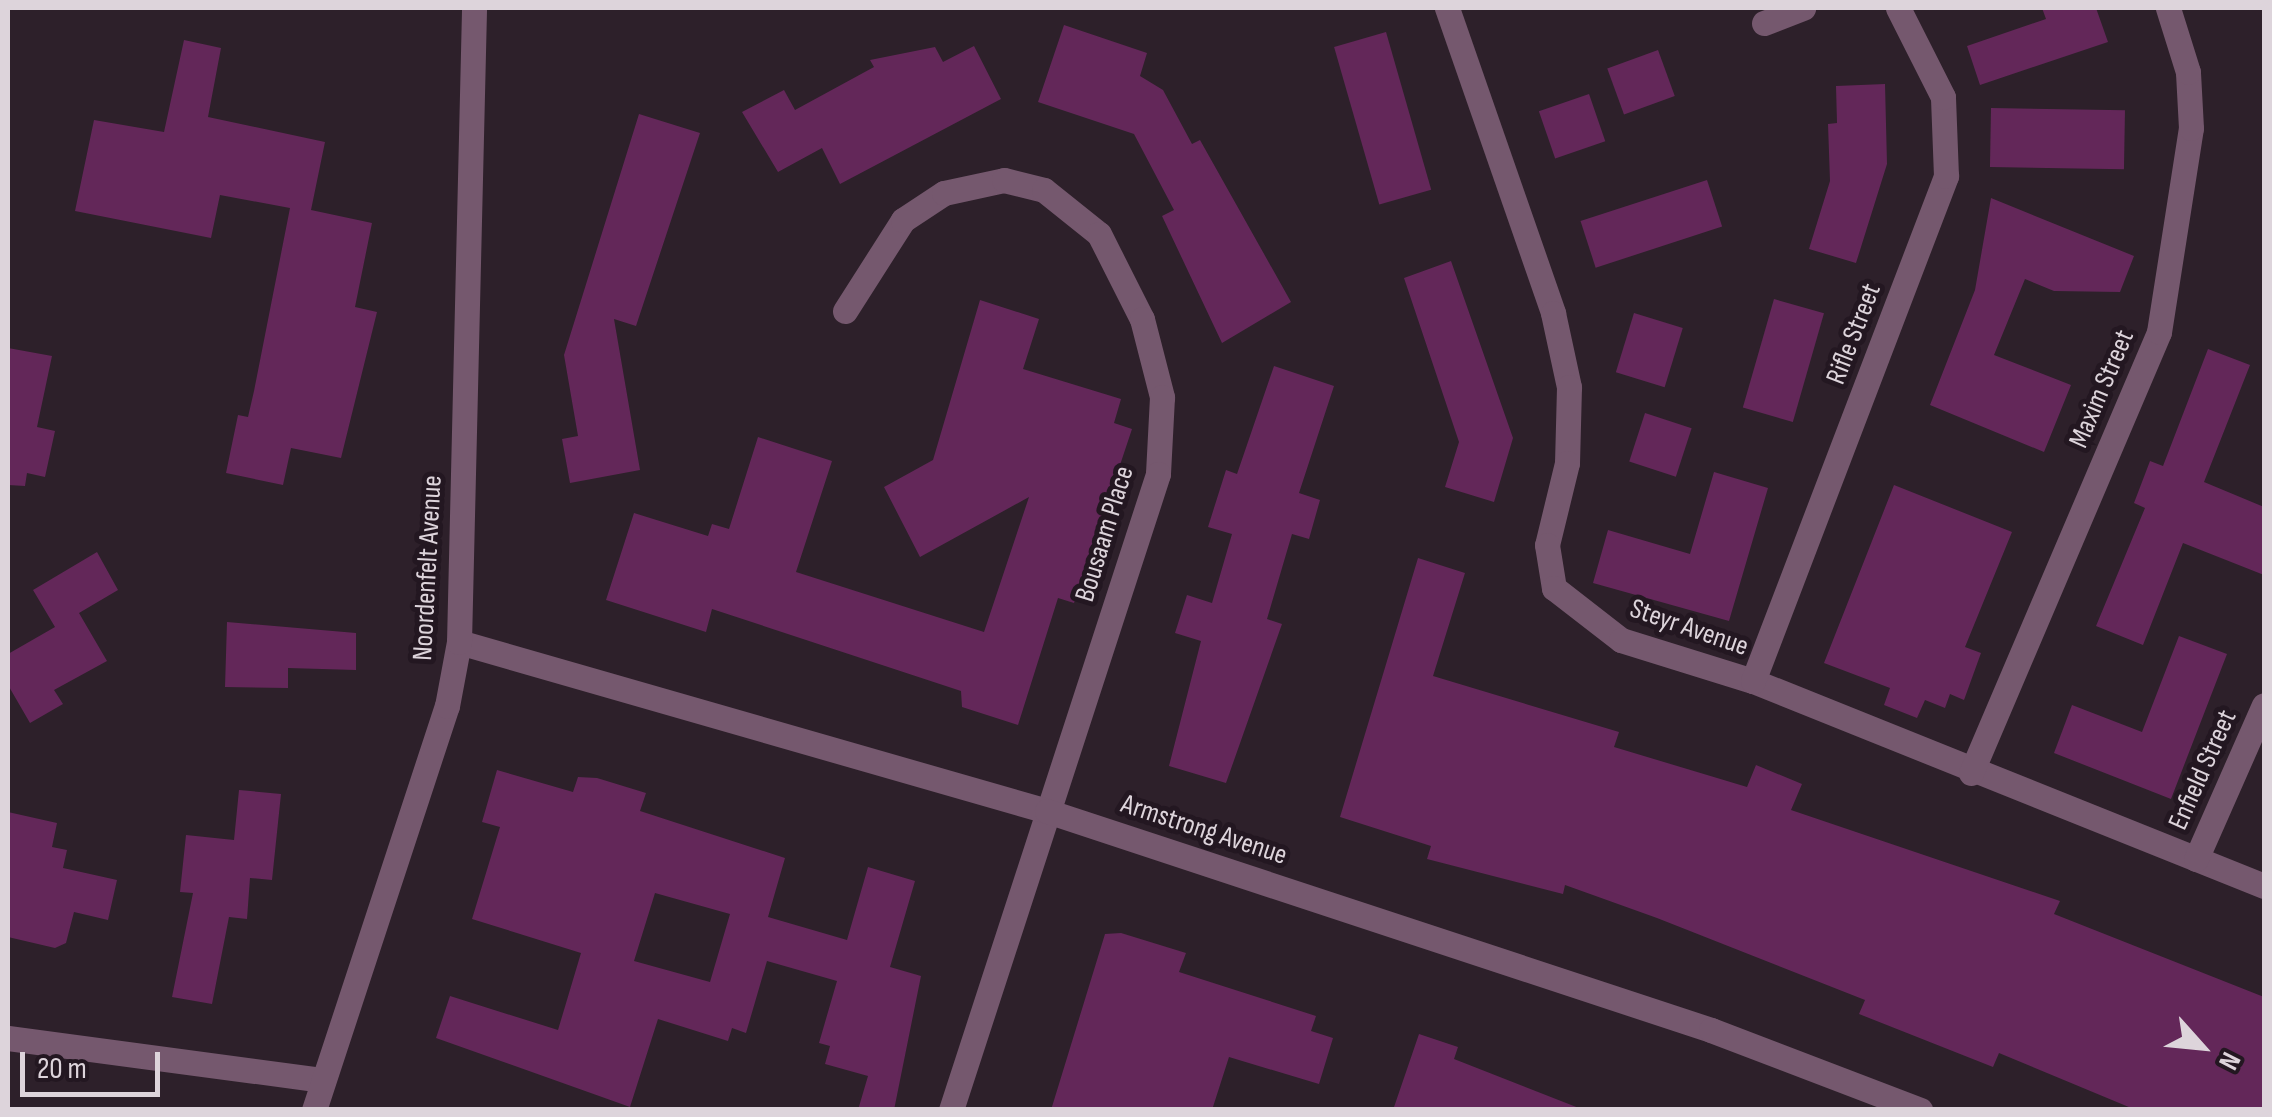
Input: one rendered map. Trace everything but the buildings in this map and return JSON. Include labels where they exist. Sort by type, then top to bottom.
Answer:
[{"type":"street","name":"Noordenfelt Avenue","points":[[314,1110],[447,706],[459,642],[474,8]]},
{"type":"street","name":"Steyr Avenue","points":[[1447,8],[1554,313],[1569,388],[1567,463],[1547,545],[1554,588],[1621,640],[1754,681],[1971,772],[2264,886]]},
{"type":"street","points":[[1764,23],[1803,8]]},
{"type":"street","name":"Rifle Street","points":[[1754,681],[1946,176],[1943,97],[1898,8]]},
{"type":"street","name":"Maxim Street","points":[[1971,772],[2159,332],[2191,128],[2188,72],[2168,8]]},
{"type":"street","name":"Bousaam Place","points":[[845,311],[903,220],[944,193],[1004,180],[1044,190],[1099,234],[1142,319],[1162,398],[1158,474],[951,1110]]},
{"type":"street","name":"Armstrong Avenue","points":[[459,642],[1047,810],[1711,1030],[1920,1110]]},
{"type":"street","name":"Enfield Street","points":[[2196,859],[2264,705]]},
{"type":"street","points":[[8,1038],[323,1080]]}]
